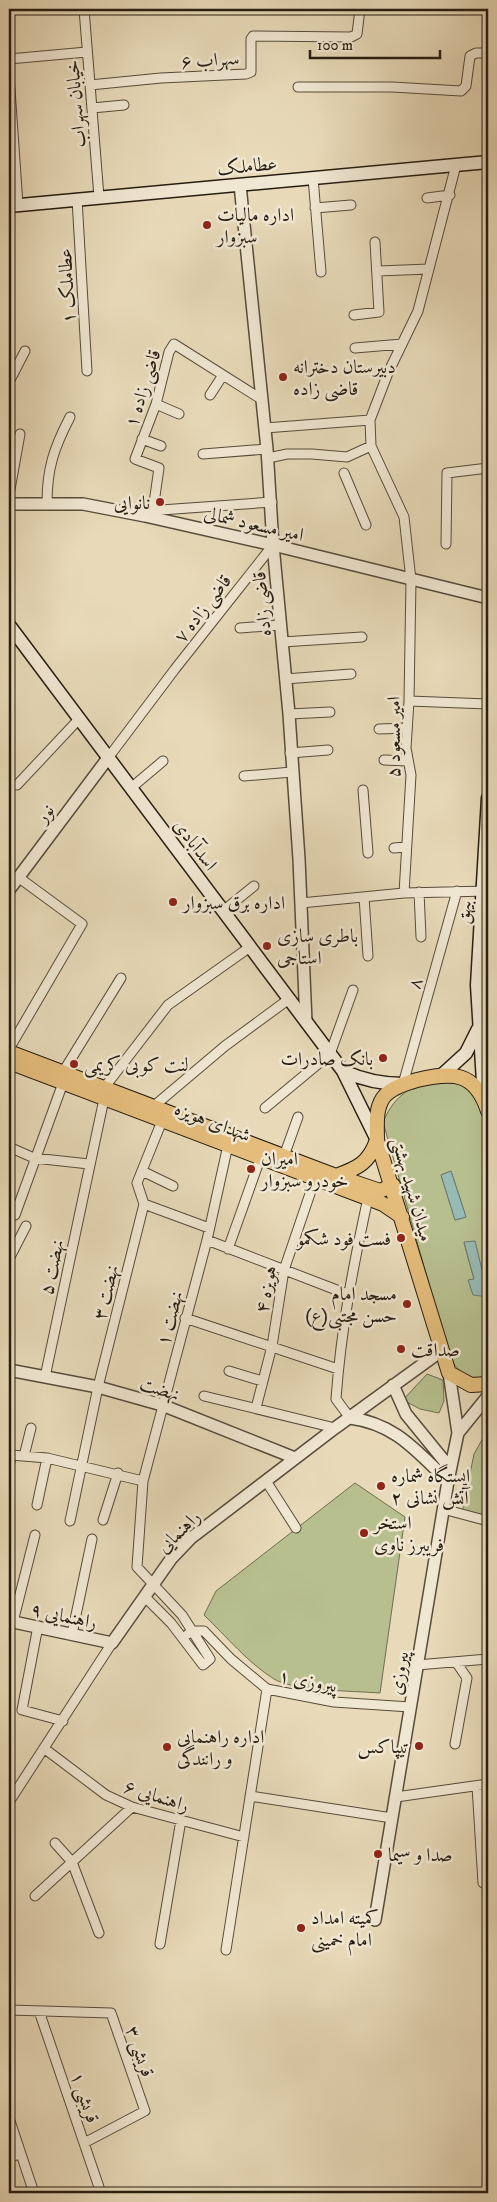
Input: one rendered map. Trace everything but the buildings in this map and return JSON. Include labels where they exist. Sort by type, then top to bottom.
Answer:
[{"type":"main road","name":"عطاملک","points":[[13,205],[488,162]]},
{"type":"main road","name":"اسدآبادی","points":[[9,625],[343,1071],[377,1140]]},
{"type":"main road","name":"بیهق","points":[[486,1105],[483,984],[488,798]]},
{"type":"main road","points":[[443,1074],[466,1053],[483,1028]]},
{"type":"main road","name":"شهدای هویزه","points":[[9,1059],[104,1094],[162,1121],[314,1179],[381,1195]]},
{"type":"main road","points":[[343,1071],[369,1081],[403,1084]]},
{"type":"main road","points":[[443,1074],[455,1074],[472,1085],[486,1105]]},
{"type":"main road","name":"میدان شهید بهشتی","points":[[443,1074],[403,1084],[384,1098],[377,1116],[377,1140],[381,1195],[402,1218],[449,1373]]},
{"type":"main road","name":"شهدای هویزه","points":[[104,1094],[154,1106],[336,1176],[381,1195],[402,1218]]},
{"type":"main road","points":[[336,1176],[354,1170],[369,1158],[377,1140]]},
{"type":"main road","points":[[449,1373],[470,1385],[488,1384]]},
{"type":"street","name":"خیابان سهراب","points":[[84,9],[99,198]]},
{"type":"street","name":"سهراب ۶","points":[[90,85],[162,78],[246,74],[251,72],[250,39],[253,36],[351,37],[357,34],[360,9]]},
{"type":"street","points":[[9,59],[87,52]]},
{"type":"street","points":[[298,87],[392,87],[462,91],[466,86],[470,56],[476,52],[488,53]]},
{"type":"street","points":[[9,75],[13,205]]},
{"type":"street","points":[[92,108],[124,105]]},
{"type":"street","points":[[202,454],[312,454],[347,458],[370,442],[370,420],[388,372],[418,312],[450,195],[456,165]]},
{"type":"street","points":[[313,178],[321,272]]},
{"type":"street","name":"قاضی زاده","points":[[240,185],[268,454],[273,545],[289,714],[301,903],[306,1022]]},
{"type":"street","points":[[426,198],[450,195]]},
{"type":"street","name":"عطاملک ۱","points":[[77,200],[87,372]]},
{"type":"street","points":[[315,208],[351,205]]},
{"type":"street","points":[[354,315],[379,312],[375,242]]},
{"type":"street","points":[[378,272],[429,269]]},
{"type":"street","name":"قاضی زاده ۱","points":[[153,510],[160,468],[135,459],[156,404],[169,352],[174,344],[261,399]]},
{"type":"street","points":[[355,348],[402,344]]},
{"type":"street","points":[[9,382],[25,351]]},
{"type":"street","points":[[210,395],[223,375]]},
{"type":"street","points":[[156,404],[179,414]]},
{"type":"street","points":[[47,503],[47,474],[56,445],[70,417]]},
{"type":"street","points":[[265,428],[370,420]]},
{"type":"street","points":[[9,495],[20,434]]},
{"type":"street","points":[[142,439],[161,446]]},
{"type":"street","name":"امیر مسعود ۵","points":[[370,442],[404,517],[411,580],[407,728],[407,761],[411,775],[404,893]]},
{"type":"street","points":[[446,544],[447,472],[488,468]]},
{"type":"street","points":[[344,473],[366,525]]},
{"type":"street","points":[[125,512],[272,502]]},
{"type":"street","name":"امیر مسعود شمالی","points":[[9,504],[83,504],[125,512],[273,545],[488,598]]},
{"type":"street","name":"قاضی زاده ۷","points":[[108,758],[174,669],[273,545]]},
{"type":"street","points":[[240,628],[281,625]]},
{"type":"street","points":[[282,642],[362,638]]},
{"type":"street","points":[[285,679],[351,674]]},
{"type":"street","points":[[409,701],[488,704]]},
{"type":"street","points":[[289,714],[330,712]]},
{"type":"street","points":[[17,785],[79,719]]},
{"type":"street","points":[[379,729],[407,728]]},
{"type":"street","points":[[290,753],[328,750]]},
{"type":"street","name":"نور","points":[[9,890],[108,758]]},
{"type":"street","points":[[384,760],[407,761]]},
{"type":"street","points":[[131,788],[163,761]]},
{"type":"street","points":[[244,776],[292,772]]},
{"type":"street","points":[[363,790],[368,853]]},
{"type":"street","points":[[394,848],[406,847]]},
{"type":"street","points":[[9,1059],[82,924],[18,877]]},
{"type":"street","points":[[223,911],[254,886]]},
{"type":"street","name":"۸","points":[[403,1084],[457,891]]},
{"type":"street","points":[[301,903],[419,892],[485,891]]},
{"type":"street","points":[[419,892],[421,937]]},
{"type":"street","points":[[364,898],[368,956]]},
{"type":"street","points":[[104,1094],[168,1006],[250,947]]},
{"type":"street","points":[[15,1215],[63,1078],[122,978]]},
{"type":"street","points":[[265,1108],[330,1054],[353,990]]},
{"type":"street","points":[[154,1106],[225,1046],[289,999]]},
{"type":"street","name":"نهضت ۵","points":[[45,1377],[104,1094]]},
{"type":"street","points":[[284,1156],[298,1117]]},
{"type":"street","points":[[162,1121],[137,1183],[144,1204],[209,1228]]},
{"type":"street","name":"نهضت ۱","points":[[154,1584],[136,1567],[143,1481],[207,1240],[228,1145]]},
{"type":"street","points":[[9,1147],[34,1158],[89,1164]]},
{"type":"street","points":[[228,1249],[260,1159]]},
{"type":"street","points":[[142,1171],[173,1186]]},
{"type":"street","name":"هویزه ۴","points":[[256,1408],[272,1346],[284,1270],[314,1179]]},
{"type":"street","points":[[381,1195],[347,1294],[336,1399],[350,1418],[368,1420],[387,1427],[419,1453],[448,1481]]},
{"type":"street","name":"نهضت ۳","points":[[70,1521],[98,1387],[144,1204]]},
{"type":"street","points":[[9,1259],[26,1226]]},
{"type":"street","points":[[207,1240],[347,1294]]},
{"type":"street","points":[[185,1318],[338,1369]]},
{"type":"street","name":"راهنمایی","points":[[9,1802],[64,1721],[112,1643],[172,1559],[191,1538],[335,1428],[441,1351]]},
{"type":"street","name":"نهضت","points":[[9,1370],[98,1387],[162,1406],[295,1458]]},
{"type":"street","points":[[229,1371],[262,1381]]},
{"type":"street","points":[[449,1373],[458,1433]]},
{"type":"street","points":[[393,1386],[406,1414],[450,1468]]},
{"type":"street","points":[[204,1396],[335,1428]]},
{"type":"street","points":[[458,1433],[488,1396]]},
{"type":"street","points":[[24,1456],[30,1428]]},
{"type":"street","name":"پیروزی","points":[[375,1920],[443,1509],[458,1433]]},
{"type":"street","points":[[9,1468],[11,1455],[47,1458],[80,1468],[118,1474],[143,1481]]},
{"type":"street","points":[[37,1505],[47,1458]]},
{"type":"street","points":[[103,1520],[118,1474]]},
{"type":"street","points":[[266,1481],[296,1528]]},
{"type":"street","points":[[443,1509],[488,1521]]},
{"type":"street","points":[[11,1621],[35,1535]]},
{"type":"street","points":[[72,1634],[92,1539]]},
{"type":"street","points":[[145,1597],[182,1638],[203,1666],[210,1659],[182,1615],[154,1584]]},
{"type":"street","name":"راهنمایی ۹","points":[[11,1621],[112,1643]]},
{"type":"street","points":[[38,1626],[22,1710],[64,1721]]},
{"type":"street","points":[[182,1638],[192,1631]]},
{"type":"street","name":"پیروزی ۱","points":[[192,1631],[204,1631],[231,1659],[267,1689],[334,1702],[410,1707]]},
{"type":"street","points":[[417,1665],[488,1659]]},
{"type":"street","points":[[455,1744],[467,1678],[456,1662]]},
{"type":"street","points":[[226,1950],[267,1689]]},
{"type":"street","name":"راهنمایی ۶","points":[[44,1749],[106,1794],[132,1808],[244,1837]]},
{"type":"street","points":[[396,1797],[488,1784]]},
{"type":"street","points":[[477,1786],[483,1883]]},
{"type":"street","points":[[250,1796],[392,1818]]},
{"type":"street","points":[[35,1896],[132,1808]]},
{"type":"street","points":[[160,1944],[181,1820]]},
{"type":"street","points":[[55,1843],[72,1862],[98,1933]]},
{"type":"street","name":"قریشی ۳","points":[[9,2010],[111,2013],[145,2111],[84,2143]]},
{"type":"street","name":"قریشی ۱","points":[[39,2011],[101,2193]]},
{"type":"street","points":[[9,2118],[34,2193]]},
{"type":"street","points":[[9,2157],[20,2154]]},
{"type":"green space","points":[[444,1078],[463,1085],[474,1095],[482,1108],[488,1127],[488,1295],[475,1242],[464,1243],[474,1279],[469,1280],[473,1294],[488,1297],[488,1380],[466,1375],[457,1368],[450,1358],[383,1122],[394,1103],[407,1091]],"holes":[[[451,1171],[466,1217],[455,1220],[441,1175]]]},
{"type":"green space","points":[[427,1374],[443,1380],[444,1401],[439,1413],[420,1409],[403,1400]]},
{"type":"green space","points":[[488,1429],[488,1525],[461,1518],[474,1454]]},
{"type":"green space","points":[[355,1483],[405,1517],[380,1693],[310,1688],[283,1683],[264,1673],[204,1615],[216,1591]]},
{"type":"water","points":[[451,1171],[466,1217],[455,1220],[441,1175]]},
{"type":"water","points":[[475,1241],[488,1297],[473,1295],[468,1280],[474,1279],[464,1242]]},
{"type":"place","name":"اداره مالیات سبزوار","points":[[207,225]]},
{"type":"place","name":"دبیرستان دخترانه قاضی زاده","points":[[283,377]]},
{"type":"place","name":"نانوایی","points":[[160,502]]},
{"type":"place","name":"اداره برق سبزوار","points":[[173,902]]},
{"type":"place","name":"باطری سازی استاجی","points":[[267,946]]},
{"type":"place","name":"بانک صادرات","points":[[383,1058]]},
{"type":"place","name":"لنت کوبی کریمی","points":[[74,1064]]},
{"type":"place","name":"امیران خودرو سبزوار","points":[[251,1169]]},
{"type":"place","name":"فست فود شکمو","points":[[401,1238]]},
{"type":"place","name":"مسجد امام حسن مجتبی(ع)","points":[[407,1304]]},
{"type":"place","name":"صداقت","points":[[401,1349]]},
{"type":"place","name":"ایستگاه شماره ۲ آتش نشانی","points":[[381,1486]]},
{"type":"place","name":"استخر فریبرز ناوی","points":[[364,1533]]},
{"type":"place","name":"تیپاکس","points":[[419,1746]]},
{"type":"place","name":"اداره راهنمایی و رانندگی","points":[[167,1747]]},
{"type":"place","name":"صدا و سیما","points":[[378,1854]]},
{"type":"place","name":"کمیته امداد امام خمینی","points":[[301,1928]]}]
